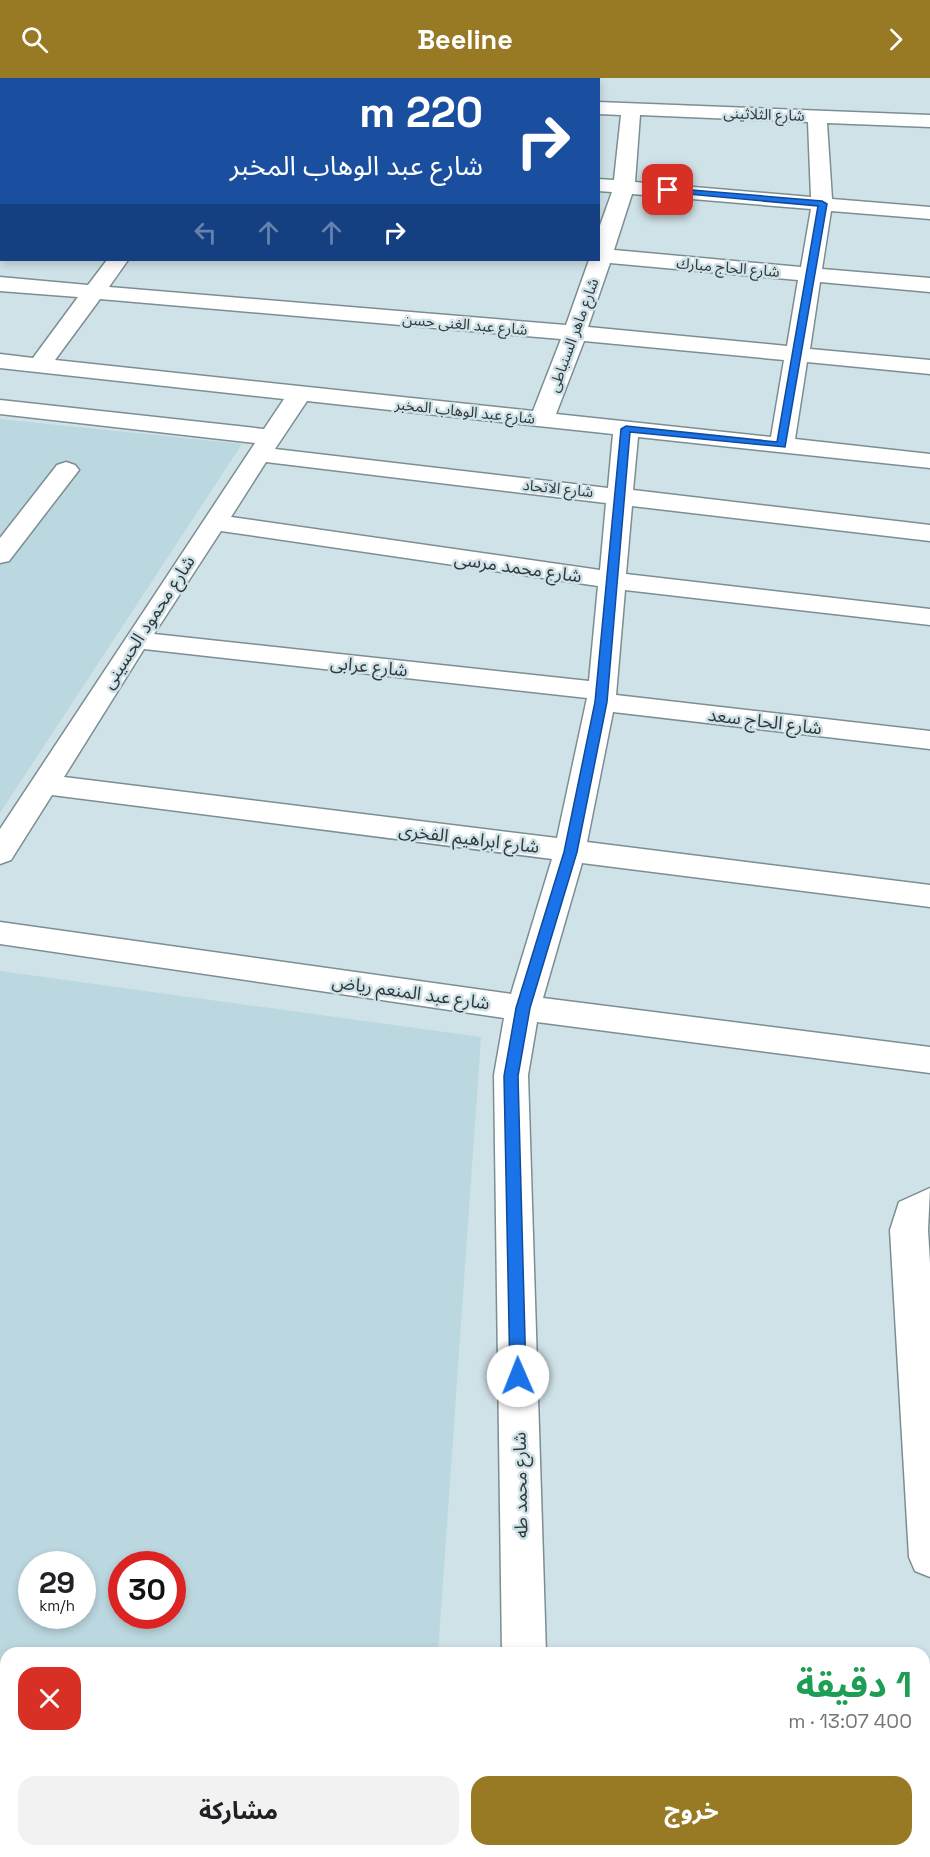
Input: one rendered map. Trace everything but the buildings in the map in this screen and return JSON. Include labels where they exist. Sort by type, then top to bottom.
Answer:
[{"type":"street","name":"شارع الثلاثينى","points":[[600,108],[930,121]]},
{"type":"street","name":"شارع ماهر السنباطى","points":[[600,255],[624,187],[631,109]]},
{"type":"street","points":[[782,445],[822,204],[817,116]]},
{"type":"street","points":[[600,185],[930,213]]},
{"type":"street","name":"شارع الحاج مبارك","points":[[600,255],[930,285]]},
{"type":"street","points":[[39,365],[117,261]]},
{"type":"street","name":"شارع ماهر السنباطى","points":[[542,420],[575,333],[598,261]]},
{"type":"street","name":"شارع عبد الغنى حسن","points":[[0,284],[575,333],[930,367]]},
{"type":"street","name":"شارع عبد الوهاب المخبر","points":[[0,361],[930,461]]},
{"type":"street","name":"شارع محمود الحسينى","points":[[0,853],[136,640],[300,393]]},
{"type":"street","name":"شارع الاتحاد","points":[[0,408],[618,495],[930,533]]},
{"type":"street","name":"شارع محمد طه","points":[[524,1647],[511,1076],[523,1008],[570,852],[601,697],[618,495],[626,429]]},
{"type":"street","points":[[0,555],[66,470]]},
{"type":"street","name":"شارع محمد مرسى","points":[[213,522],[611,580],[930,617]]},
{"type":"street","name":"شارع عرابى","points":[[136,640],[601,697]]},
{"type":"street","name":"شارع الحاج سعد","points":[[601,697],[930,740]]},
{"type":"street","name":"شارع ابراهيم الفخرى","points":[[44,784],[930,896]]},
{"type":"street","name":"شارع عبد المنعم رياض","points":[[0,933],[523,1008],[930,1060]]},
{"type":"street","points":[[930,1203],[912,1213],[909,1230],[930,1557]]},
{"type":"shaded area","points":[[0,419],[242,444],[0,813]]},
{"type":"shaded area","points":[[0,971],[481,1037],[438,1647],[0,1647]]},
{"type":"route","points":[[518,1376],[511,1076],[523,1008],[570,852],[601,702],[618,495],[626,429],[782,445],[822,204],[668,190]]}]
